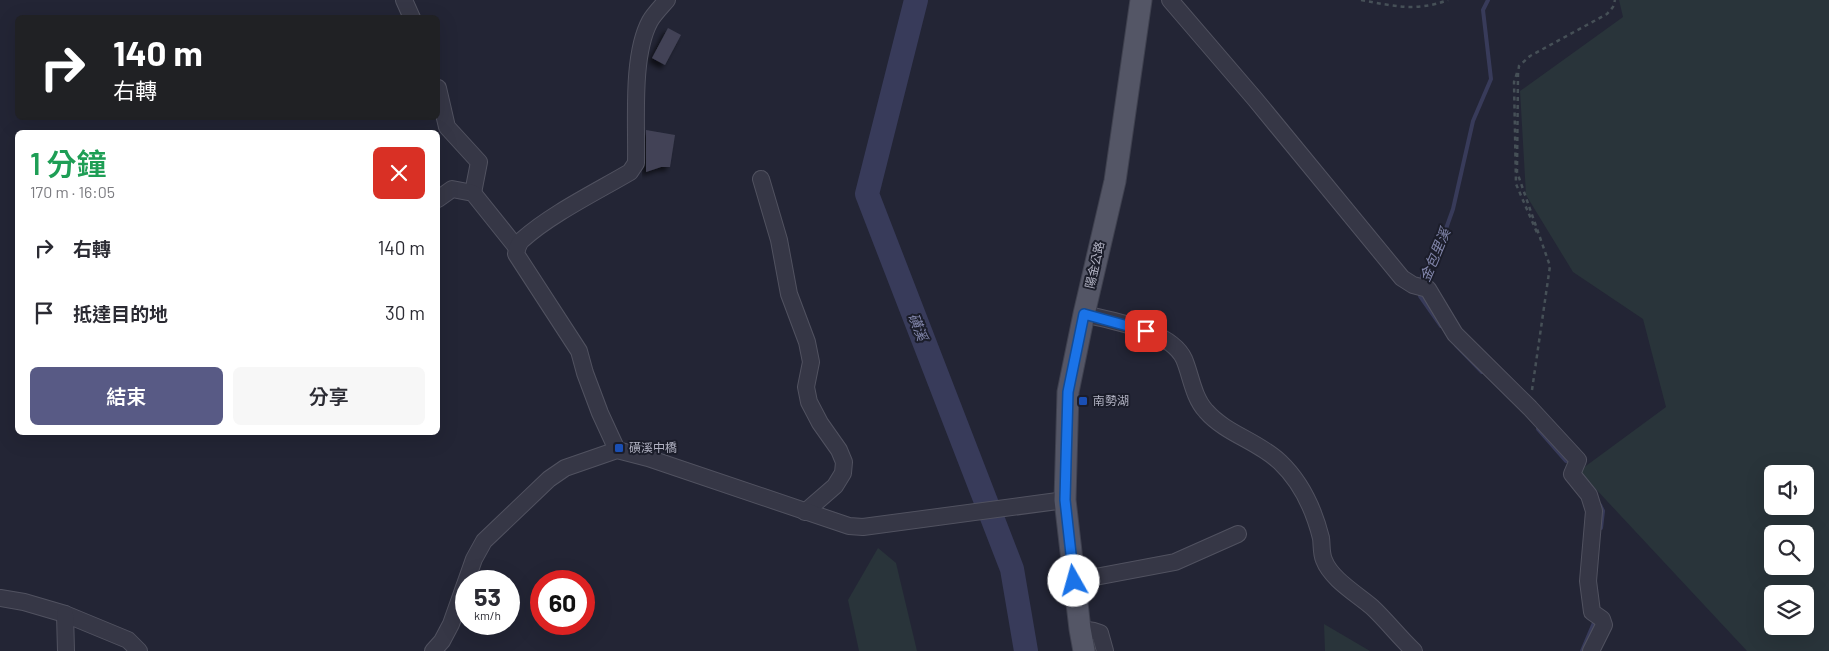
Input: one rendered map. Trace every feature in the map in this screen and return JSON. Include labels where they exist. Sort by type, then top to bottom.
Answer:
[{"type":"main road","name":"陽金公路","points":[[1084,651],[1065,500],[1068,392],[1115,181],[1141,0]]},
{"type":"street","points":[[404,0],[411,15]]},
{"type":"street","points":[[617,450],[600,413],[585,373],[579,350],[516,254],[521,241],[558,215],[630,172],[636,163],[638,60],[643,38],[650,20],[667,0]]},
{"type":"street","points":[[1170,0],[1255,99],[1402,278],[1420,287],[1455,334],[1531,402],[1578,460],[1572,474],[1589,495],[1594,511],[1588,581],[1597,616],[1604,625],[1591,651]]},
{"type":"street","points":[[440,97],[447,127],[479,162],[473,193]]},
{"type":"street","points":[[761,178],[779,240],[789,294],[807,342],[811,362],[806,387],[809,402],[820,423],[839,450],[844,462],[843,472],[835,486],[806,512]]},
{"type":"street","points":[[440,198],[452,189],[473,193],[517,248]]},
{"type":"street","points":[[1084,314],[1146,331],[1165,338],[1177,348],[1184,357],[1199,401],[1206,411],[1229,430],[1280,462],[1302,488],[1314,512],[1324,560],[1336,577],[1373,608],[1414,651]]},
{"type":"street","points":[[433,651],[442,641],[452,624],[474,558],[484,541],[549,479],[565,468],[617,450],[648,458],[849,526],[864,527],[1065,500]]},
{"type":"street","points":[[1074,581],[1175,562],[1238,534]]},
{"type":"street","points":[[0,598],[24,602],[65,614],[128,640],[139,651]]},
{"type":"street","points":[[65,614],[66,651]]},
{"type":"street","points":[[1080,629],[1094,630],[1100,634],[1105,651]]},
{"type":"path","points":[[1361,0],[1411,8],[1435,5],[1448,0]]},
{"type":"path","points":[[1531,402],[1550,266],[1518,172],[1518,74],[1520,66],[1530,56],[1607,14],[1613,7],[1615,0]]},
{"type":"path","points":[[1531,402],[1549,262],[1516,184],[1514,82],[1519,67],[1528,56],[1589,22]]},
{"type":"shaded area","points":[[1619,0],[1829,0],[1829,651],[1747,651],[1579,471],[1666,407],[1643,319],[1573,272],[1526,195],[1520,91],[1623,17]]},
{"type":"shaded area","points":[[878,548],[896,563],[917,651],[859,651],[848,600]]},
{"type":"shaded area","points":[[1324,624],[1370,651],[1325,651]]},
{"type":"building","points":[[668,28],[681,35],[665,65],[652,58]]},
{"type":"building","points":[[646,130],[675,135],[670,167],[661,167],[646,172]]},
{"type":"waterway","name":"磺溪","points":[[916,0],[867,194],[1012,569],[1026,651]]},
{"type":"waterway","name":"金包里溪","points":[[1421,283],[1422,276],[1443,237],[1453,209],[1473,121],[1491,79],[1483,10],[1488,0]]},
{"type":"waterway","name":"金包里溪","points":[[1420,292],[1420,296],[1441,326]]},
{"type":"waterway","name":"金包里溪","points":[[1456,345],[1482,372]]},
{"type":"waterway","name":"金包里溪","points":[[1538,429],[1566,461]]},
{"type":"waterway","name":"金包里溪","points":[[1600,505],[1603,511],[1601,528]]},
{"type":"waterway","name":"金包里溪","points":[[1582,651],[1596,618]]},
{"type":"place","name":"南勢湖","points":[[1083,401]]},
{"type":"place","name":"磺溪中橋","points":[[619,448]]},
{"type":"route","points":[[1074,581],[1065,500],[1068,392],[1084,314],[1146,331]]}]
